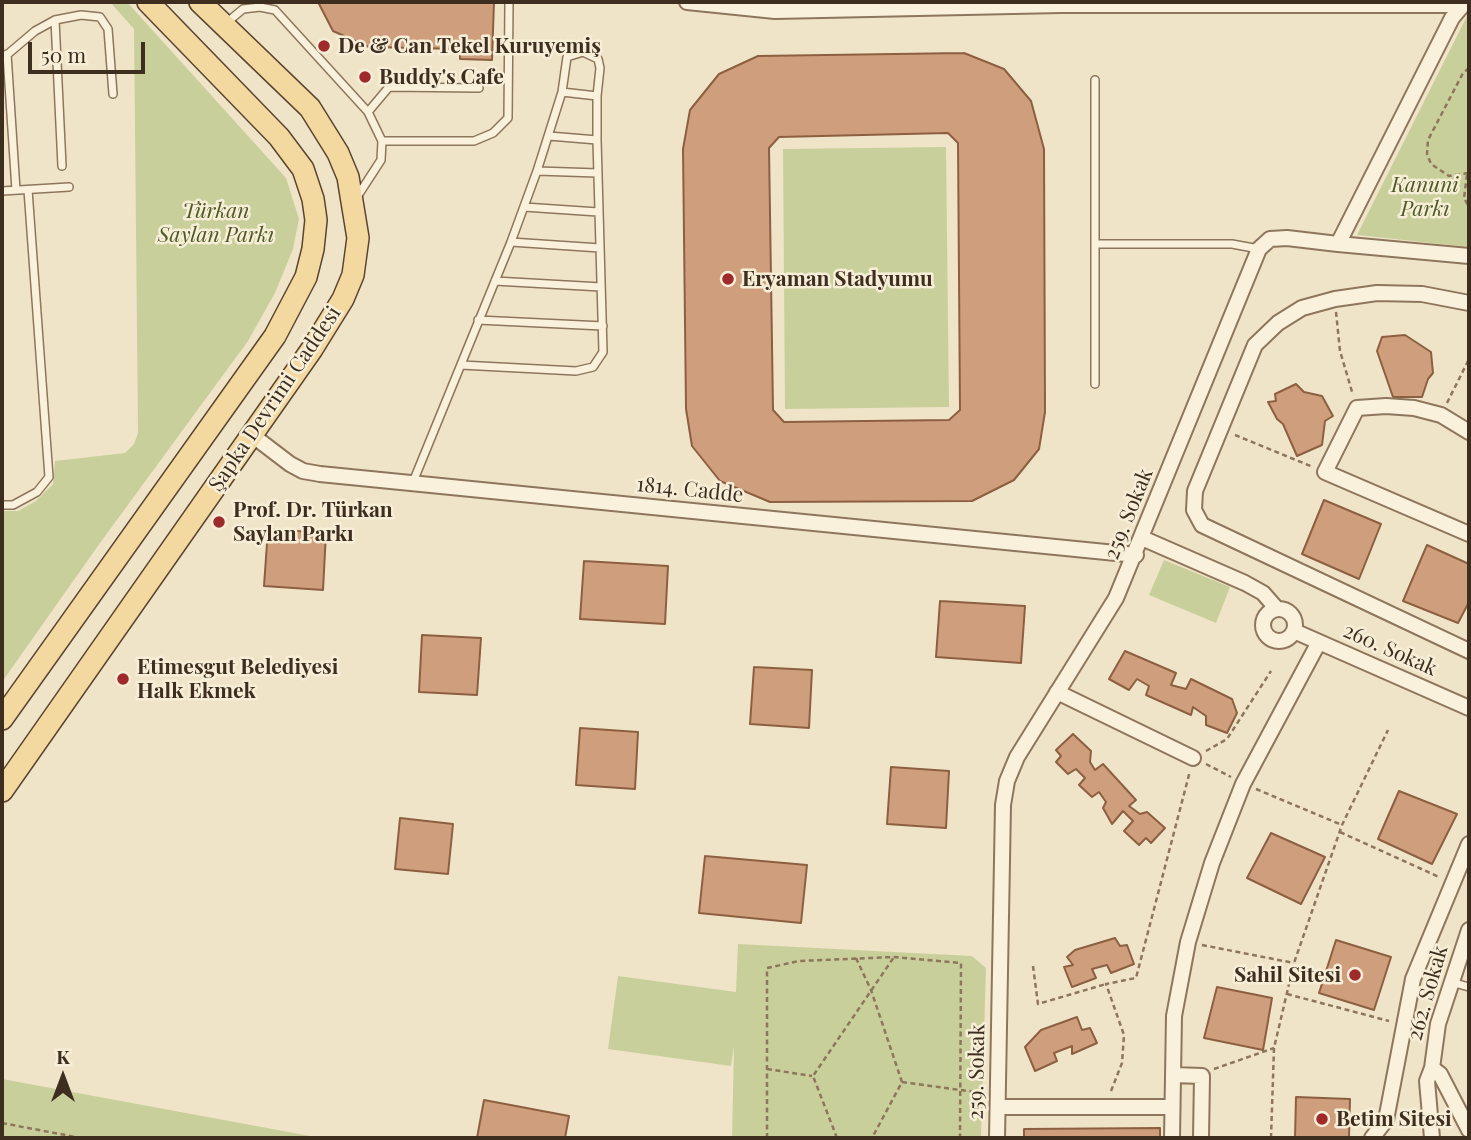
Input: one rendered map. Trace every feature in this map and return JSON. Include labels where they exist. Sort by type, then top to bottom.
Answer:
[{"type":"main road","name":"Şapka Devrimi Caddesi","points":[[2,719],[275,336],[306,277],[313,249],[316,220],[313,199],[303,169],[279,136],[148,2]]},
{"type":"main road","name":"Şapka Devrimi Caddesi","points":[[2,791],[313,349],[343,299],[353,275],[358,238],[348,177],[338,153],[310,108],[200,2]]},
{"type":"street","points":[[687,2],[775,11],[1061,5],[1466,4]]},
{"type":"street","points":[[1338,244],[1452,19],[1466,4]]},
{"type":"street","points":[[1259,249],[1270,239],[1287,238],[1469,256]]},
{"type":"street","name":"259. Sokak","points":[[997,1138],[1003,805],[1007,781],[1017,757],[1116,598],[1136,555],[1259,249]]},
{"type":"street","points":[[1469,303],[1422,294],[1388,293],[1335,299],[1302,308],[1278,323],[1255,345],[1195,491],[1194,510],[1202,525],[1469,651]]},
{"type":"street","points":[[1469,432],[1441,415],[1414,408],[1356,408],[1325,472],[1469,534]]},
{"type":"street","name":"1814. Cadde","points":[[252,435],[303,471],[1136,555]]},
{"type":"street","name":"260. Sokak","points":[[1142,538],[1263,593],[1277,609],[1291,615],[1294,631],[1469,708]]},
{"type":"street","points":[[1277,609],[1264,618],[1262,629],[1268,638],[1277,642],[1283,641],[1294,631]]},
{"type":"street","points":[[1171,1138],[1174,1016],[1188,942],[1212,863],[1243,784],[1319,642]]},
{"type":"street","points":[[1057,692],[1193,758]]},
{"type":"street","points":[[1372,1138],[1385,1120],[1413,979],[1469,844]]},
{"type":"street","name":"262. Sokak","points":[[1432,1138],[1427,1081],[1432,1068],[1438,1024],[1469,930]]},
{"type":"street","name":"262. Sokak","points":[[1432,1068],[1440,1074],[1469,1130]]},
{"type":"street","points":[[1173,1075],[1202,1076],[1201,1138]]},
{"type":"street","points":[[998,1101],[1093,1107],[1172,1107]]},
{"type":"lane","points":[[382,141],[474,141],[494,133],[508,118],[509,2]]},
{"type":"lane","points":[[224,25],[243,9],[260,7],[275,10],[368,112],[382,141],[381,160],[353,203]]},
{"type":"lane","points":[[16,190],[4,56],[35,31],[55,20],[80,15],[100,17],[108,29],[113,94]]},
{"type":"lane","points":[[55,20],[62,166]]},
{"type":"lane","points":[[412,483],[511,242],[537,171],[562,92],[567,57],[583,52],[598,59],[600,68],[597,141],[603,352],[593,367],[576,370],[461,365]]},
{"type":"lane","points":[[1095,80],[1095,384]]},
{"type":"lane","points":[[368,112],[389,86],[479,88]]},
{"type":"lane","points":[[562,92],[597,96]]},
{"type":"lane","points":[[549,136],[597,141]]},
{"type":"lane","points":[[537,171],[598,173]]},
{"type":"lane","points":[[2,191],[69,187]]},
{"type":"lane","points":[[2,505],[13,505],[37,492],[49,477],[27,190]]},
{"type":"lane","points":[[523,207],[598,212]]},
{"type":"lane","points":[[511,242],[600,247]]},
{"type":"lane","points":[[1096,244],[1232,244],[1259,249]]},
{"type":"lane","points":[[495,281],[601,287]]},
{"type":"lane","points":[[478,320],[603,326]]},
{"type":"lane","points":[[1450,982],[1469,987]]},
{"type":"path","points":[[1469,68],[1463,73],[1428,141],[1427,153],[1437,170],[1449,176],[1468,174],[1464,198],[1469,207]]},
{"type":"path","points":[[1335,299],[1340,351],[1356,408]]},
{"type":"path","points":[[1441,415],[1469,359]]},
{"type":"path","points":[[1221,429],[1325,472]]},
{"type":"path","points":[[1033,967],[1038,1004],[1136,978],[1193,758],[1227,739],[1271,671]]},
{"type":"path","points":[[1271,1138],[1274,1048],[1294,963],[1342,825],[1388,730]]},
{"type":"path","points":[[1193,758],[1243,784],[1342,825]]},
{"type":"path","points":[[1340,832],[1453,883]]},
{"type":"path","points":[[1188,942],[1294,963]]},
{"type":"path","points":[[813,1076],[894,957]]},
{"type":"path","points":[[767,1138],[766,968],[799,961],[894,957],[961,962],[960,1138]]},
{"type":"path","points":[[856,958],[871,989],[902,1082],[872,1138]]},
{"type":"path","points":[[1093,1107],[1113,1090],[1122,1063],[1124,1035],[1106,984]]},
{"type":"path","points":[[1287,994],[1403,1025]]},
{"type":"path","points":[[1202,1076],[1219,1065],[1274,1048]]},
{"type":"path","points":[[767,1069],[813,1076]]},
{"type":"path","points":[[813,1076],[836,1138]]},
{"type":"path","points":[[902,1082],[961,1090],[998,1101]]},
{"type":"path","points":[[2,1123],[81,1138]]},
{"type":"green space","name":"Türkan Saylan Parkı","points":[[110,2],[127,2],[286,178],[299,219],[293,249],[275,293],[248,341],[2,682],[2,511],[18,511],[36,501],[53,484],[55,461],[125,453],[134,444],[138,433],[134,29]]},
{"type":"green space","name":"Kanuni Parkı","points":[[1469,15],[1469,247],[1357,235],[1467,16]]},
{"type":"green space","points":[[946,147],[949,407],[785,409],[783,149]]},
{"type":"green space","points":[[1164,560],[1230,587],[1216,623],[1149,595]]},
{"type":"green space","points":[[738,944],[972,956],[986,968],[981,1138],[732,1138],[734,1046],[731,1066],[608,1049],[618,976],[736,992]]},
{"type":"green space","points":[[2,1079],[321,1138],[2,1138]]},
{"type":"building","points":[[318,2],[494,2],[492,60],[460,59],[460,49],[369,47],[333,31]]},
{"type":"building","name":"Eryaman Stadyumu","points":[[964,53],[1004,69],[1031,101],[1044,149],[1045,412],[1039,449],[1014,480],[972,501],[770,502],[720,481],[692,446],[686,409],[683,149],[690,110],[719,74],[758,56]],"holes":[[[948,133],[958,143],[960,410],[949,420],[784,422],[773,410],[769,148],[779,137]]]},
{"type":"building","points":[[1405,335],[1431,352],[1433,373],[1422,397],[1393,397],[1377,351],[1382,337]]},
{"type":"building","points":[[1296,384],[1304,392],[1322,396],[1333,416],[1325,421],[1322,445],[1297,456],[1283,424],[1277,419],[1268,402],[1276,401],[1275,394]]},
{"type":"building","points":[[1324,500],[1381,524],[1359,579],[1302,554]]},
{"type":"building","points":[[268,529],[326,533],[323,590],[264,586]]},
{"type":"building","points":[[1427,545],[1469,564],[1469,602],[1458,623],[1403,601]]},
{"type":"building","points":[[584,561],[668,566],[665,624],[580,619]]},
{"type":"building","points":[[940,601],[1025,606],[1021,663],[936,657]]},
{"type":"building","points":[[422,635],[481,638],[477,695],[419,692]]},
{"type":"building","points":[[1125,651],[1176,673],[1171,685],[1186,689],[1191,679],[1232,699],[1237,713],[1227,733],[1206,725],[1206,716],[1193,707],[1191,715],[1146,695],[1149,686],[1137,679],[1129,690],[1109,679]]},
{"type":"building","points":[[754,667],[812,670],[809,728],[750,724]]},
{"type":"building","points":[[580,728],[638,732],[635,789],[576,785]]},
{"type":"building","points":[[1073,734],[1091,751],[1090,762],[1095,770],[1103,764],[1136,800],[1129,806],[1140,814],[1147,812],[1165,828],[1151,843],[1146,838],[1139,845],[1124,831],[1133,821],[1123,811],[1112,824],[1103,808],[1106,802],[1099,792],[1092,797],[1079,785],[1085,778],[1076,769],[1068,774],[1056,762],[1061,756],[1056,750]]},
{"type":"building","points":[[891,767],[949,771],[946,828],[887,824]]},
{"type":"building","points":[[1399,791],[1457,814],[1432,864],[1378,839]]},
{"type":"building","points":[[400,818],[453,824],[448,874],[395,869]]},
{"type":"building","points":[[1271,833],[1325,857],[1301,904],[1247,878]]},
{"type":"building","points":[[705,856],[807,865],[801,923],[699,913]]},
{"type":"building","points":[[1115,938],[1120,946],[1127,945],[1134,964],[1111,973],[1107,965],[1092,969],[1096,978],[1072,987],[1064,967],[1073,965],[1067,957],[1075,950]]},
{"type":"building","name":"Sahil Sitesi","points":[[1336,940],[1391,957],[1374,1010],[1319,993]]},
{"type":"building","points":[[1217,987],[1272,998],[1263,1050],[1204,1038]]},
{"type":"building","points":[[1077,1017],[1082,1030],[1090,1028],[1097,1043],[1072,1054],[1072,1046],[1054,1053],[1057,1061],[1035,1071],[1025,1047],[1041,1030]]},
{"type":"building","name":"Betim Sitesi","points":[[1296,1097],[1350,1099],[1349,1138],[1295,1138]]},
{"type":"building","points":[[484,1100],[569,1116],[565,1138],[477,1138]]},
{"type":"building","points":[[1160,1128],[1160,1138],[1024,1138],[1024,1129]]},
{"type":"place","name":"De & Can Tekel Kuruyemiş","points":[[324,46]]},
{"type":"place","name":"Buddy's Cafe","points":[[365,77]]},
{"type":"place","name":"Eryaman Stadyumu","points":[[728,279]]},
{"type":"place","name":"Prof. Dr. Türkan Saylan Parkı","points":[[219,522]]},
{"type":"place","name":"Etimesgut Belediyesi Halk Ekmek","points":[[123,679]]},
{"type":"place","name":"Sahil Sitesi","points":[[1355,975]]},
{"type":"place","name":"Betim Sitesi","points":[[1322,1119]]}]
